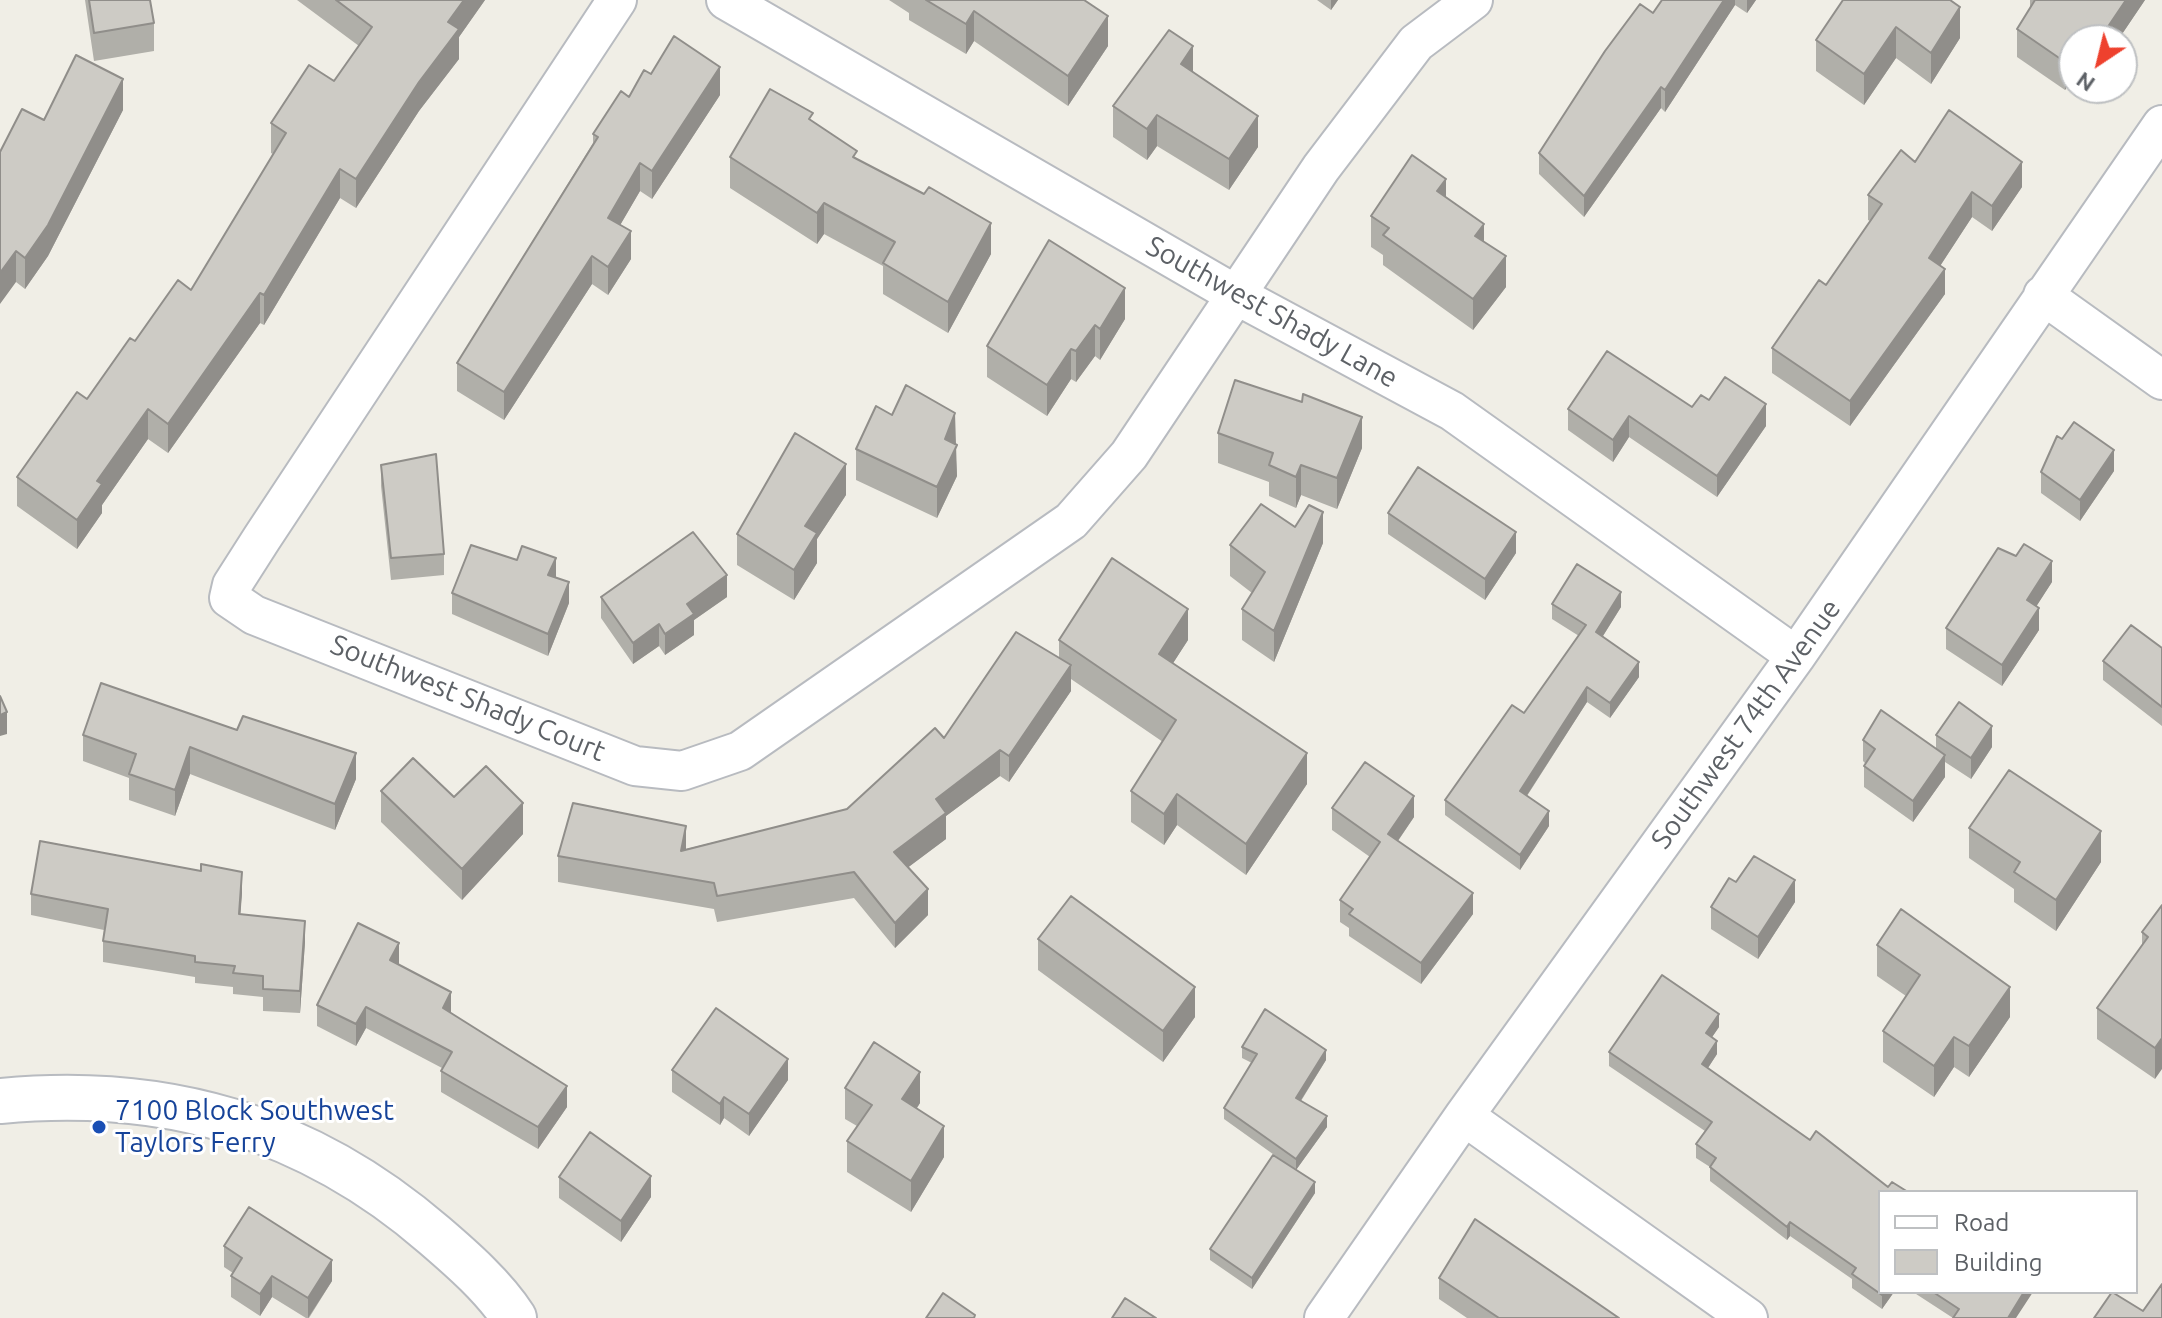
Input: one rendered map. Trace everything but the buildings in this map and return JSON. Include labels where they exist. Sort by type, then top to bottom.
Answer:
[{"type":"street","name":"Southwest Shady Court","points":[[617,0],[232,585],[229,598],[239,607],[635,766],[682,771],[740,751],[1071,521],[1129,455],[1238,296]]},
{"type":"street","name":"Southwest Shady Lane","points":[[726,0],[1238,296],[1452,411],[1796,656]]},
{"type":"street","points":[[1238,296],[1321,168],[1416,43],[1473,0]]},
{"type":"street","name":"Southwest 74th Avenue","points":[[1324,1318],[1464,1116],[1796,656],[2162,125]]},
{"type":"street","points":[[2043,295],[2162,380]]},
{"type":"street","points":[[0,1101],[69,1095],[139,1099],[206,1111],[271,1133],[354,1173],[403,1208],[456,1254],[514,1318]]},
{"type":"street","points":[[1464,1116],[1748,1318]]},
{"type":"place","name":"7100 Block Southwest Taylors Ferry","points":[[99,1127]]}]
